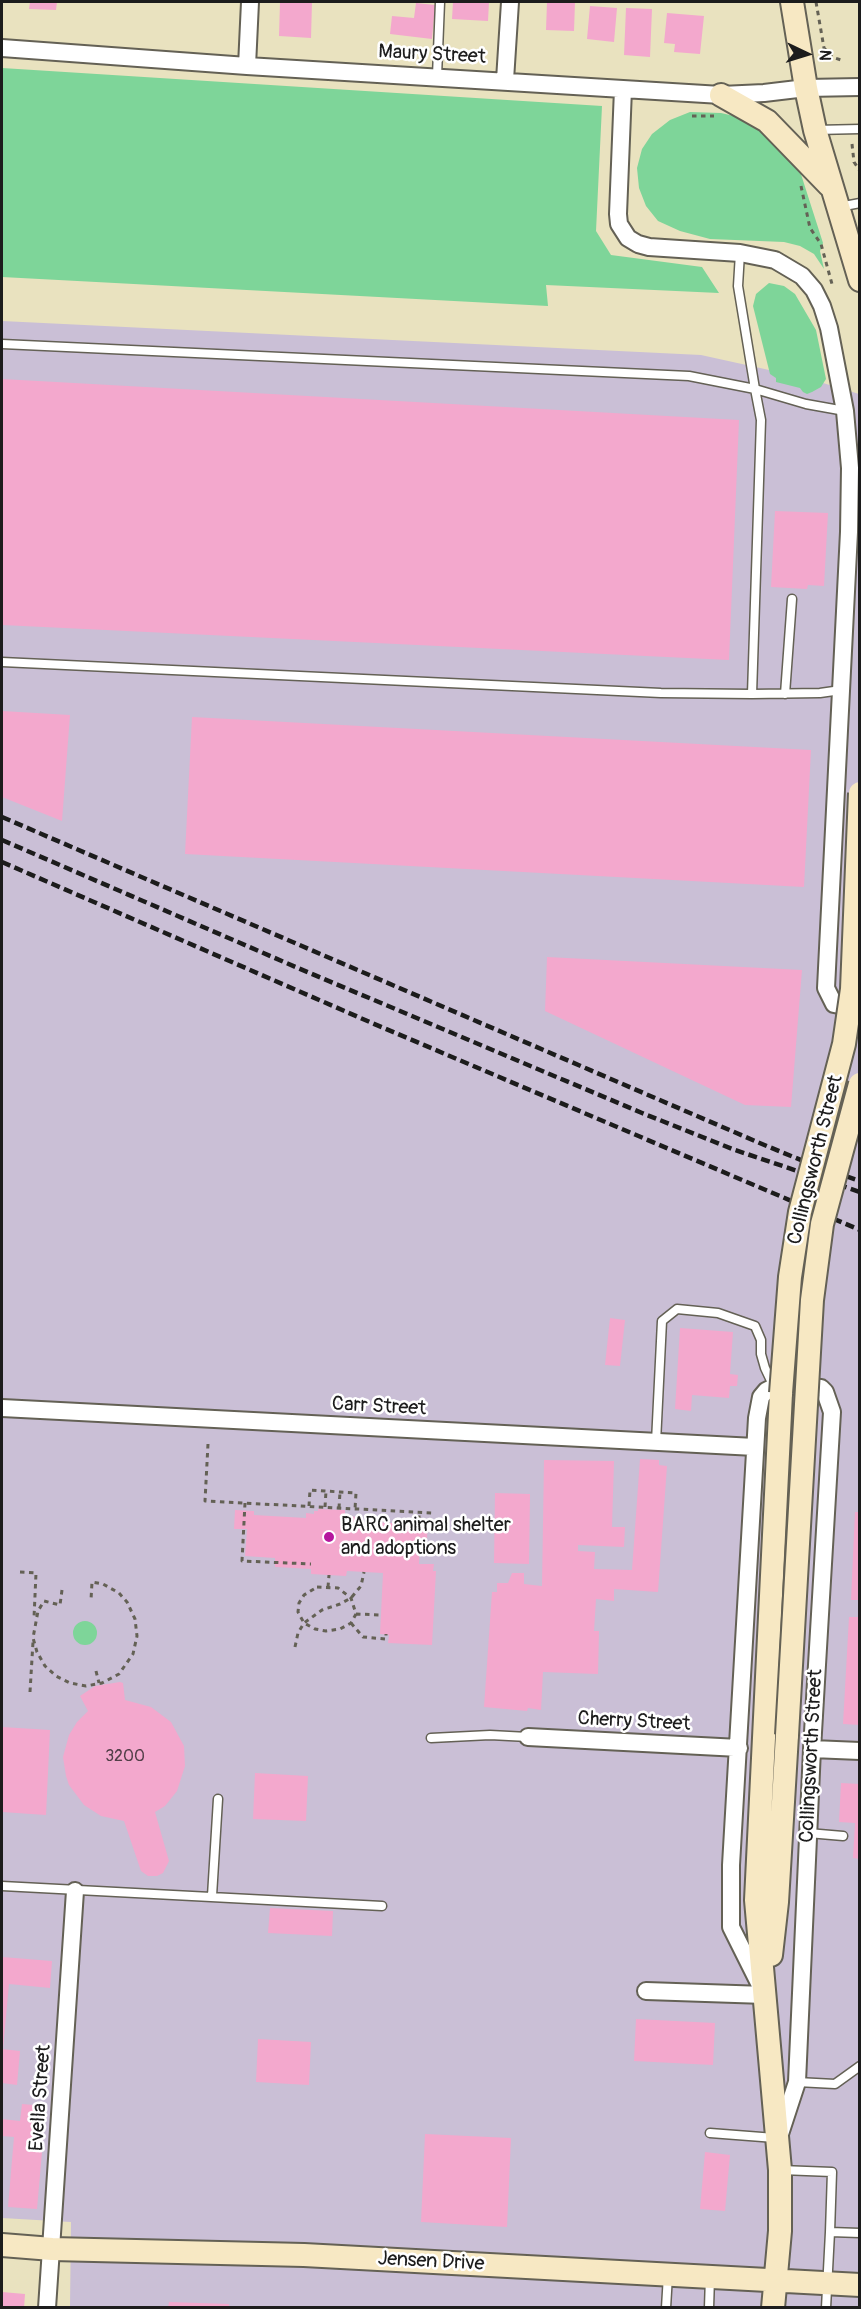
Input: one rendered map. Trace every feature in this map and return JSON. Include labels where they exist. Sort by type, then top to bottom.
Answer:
[{"type":"main road","points":[[792,2],[815,130],[843,199],[860,280]]},
{"type":"main road","points":[[721,106],[767,121],[843,199]]},
{"type":"main road","name":"Collingsworth Street","points":[[773,2307],[780,2231],[780,2170],[765,1995],[777,1902],[776,1735],[780,1414],[790,1277],[800,1212],[832,1096],[846,1033],[852,989],[860,793]]},
{"type":"main road","name":"Collingsworth Street","points":[[776,1735],[812,1300],[822,1224],[860,1084]]},
{"type":"main road","name":"Jensen Drive","points":[[2,2245],[52,2249],[304,2255],[860,2285]]},
{"type":"street","points":[[247,66],[250,2]]},
{"type":"street","points":[[506,80],[510,2]]},
{"type":"street","name":"Maury Street","points":[[2,48],[247,66],[506,80],[623,89],[721,106],[764,93],[806,88],[860,87]]},
{"type":"street","points":[[623,89],[618,214],[622,230],[628,238],[649,247],[740,253],[760,256],[788,266],[802,276],[814,290],[829,328],[844,411],[850,468],[826,988],[834,1004],[860,1009]]},
{"type":"street","name":"Collingsworth Street","points":[[836,790],[860,793]]},
{"type":"street","name":"Collingsworth Street","points":[[765,1995],[731,1927],[731,1865],[755,1447],[761,1397],[766,1391],[774,1387],[820,1388],[825,1392],[831,1412],[812,1749],[797,2082],[778,2138]]},
{"type":"street","name":"Carr Street","points":[[2,1408],[755,1447]]},
{"type":"street","name":"Cherry Street","points":[[528,1737],[739,1748]]},
{"type":"street","points":[[812,1749],[860,1751]]},
{"type":"street","name":"Evella Street","points":[[47,2307],[75,1891]]},
{"type":"street","points":[[645,1991],[765,1995]]},
{"type":"lane","points":[[437,76],[440,2]]},
{"type":"lane","points":[[815,130],[860,129]]},
{"type":"lane","points":[[740,253],[738,286],[761,420],[752,694]]},
{"type":"lane","points":[[2,344],[689,376],[844,411]]},
{"type":"lane","points":[[785,694],[792,599]]},
{"type":"lane","points":[[2,662],[661,693],[785,694],[841,690]]},
{"type":"lane","points":[[656,1442],[662,1321],[676,1309],[718,1313],[754,1326],[761,1340],[761,1354],[765,1368],[774,1387]]},
{"type":"lane","points":[[431,1738],[490,1735],[528,1737]]},
{"type":"lane","points":[[212,1896],[218,1799]]},
{"type":"lane","points":[[808,1833],[843,1836]]},
{"type":"lane","points":[[2,1886],[382,1906]]},
{"type":"lane","points":[[797,2082],[835,2084],[860,2066]]},
{"type":"lane","points":[[710,2133],[778,2138]]},
{"type":"lane","points":[[780,2170],[832,2172],[826,2307]]},
{"type":"lane","points":[[830,2232],[860,2234]]},
{"type":"lane","points":[[666,2307],[668,2274]]},
{"type":"lane","points":[[709,2307],[710,2277]]},
{"type":"path","points":[[816,2],[824,48],[832,57],[844,61]]},
{"type":"path","points":[[692,116],[721,106]]},
{"type":"path","points":[[852,144],[854,162],[860,171]]},
{"type":"path","points":[[796,177],[807,207],[810,228],[821,244],[834,291]]},
{"type":"path","points":[[208,1444],[205,1501],[433,1513]]},
{"type":"path","points":[[309,1506],[310,1490],[326,1491],[356,1493],[355,1509]]},
{"type":"path","points":[[325,1507],[326,1491]]},
{"type":"path","points":[[339,1508],[340,1492]]},
{"type":"path","points":[[245,1503],[242,1561],[311,1564]]},
{"type":"path","points":[[419,1513],[419,1520]]},
{"type":"path","points":[[20,1572],[36,1573],[30,1692]]},
{"type":"path","points":[[295,1647],[298,1633],[304,1623],[322,1610],[340,1605],[351,1598],[362,1586],[364,1572]]},
{"type":"path","points":[[328,1587],[329,1575]]},
{"type":"path","points":[[33,1638],[37,1652],[50,1672],[63,1680],[78,1685],[99,1684],[115,1677],[126,1665],[135,1648],[137,1630],[135,1618],[127,1602],[109,1586],[92,1582],[91,1600]]},
{"type":"path","points":[[328,1587],[338,1588],[351,1598],[356,1614],[351,1623],[340,1629],[326,1631],[315,1629],[304,1623],[298,1612],[301,1598],[313,1588],[328,1587]]},
{"type":"path","points":[[33,1628],[44,1601],[60,1605],[62,1590]]},
{"type":"path","points":[[356,1614],[381,1616]]},
{"type":"path","points":[[351,1623],[363,1637],[386,1639],[386,1634]]},
{"type":"path","points":[[96,1671],[99,1684]]},
{"type":"shaded area","points":[[2,321],[701,355],[810,379],[859,394],[859,2307],[70,2307],[71,2222],[2,2218]]},
{"type":"green space","points":[[2,68],[602,106],[596,231],[611,255],[702,267],[719,293],[546,285],[548,306],[2,277]]},
{"type":"green space","points":[[690,112],[721,113],[747,119],[765,130],[799,168],[823,243],[820,251],[824,269],[814,254],[800,246],[784,242],[710,239],[680,231],[658,221],[646,206],[639,188],[637,168],[642,149],[652,134],[670,120]]},
{"type":"green space","points":[[769,283],[784,286],[795,294],[816,330],[826,379],[821,387],[807,394],[800,388],[776,382],[776,378],[770,374],[753,306],[756,294]]},
{"type":"green space","points":[[85,1621],[94,1624],[97,1633],[94,1642],[85,1645],[76,1642],[73,1633],[76,1624]]},
{"type":"building","points":[[30,2],[57,2],[56,10],[29,9]]},
{"type":"building","points":[[280,2],[312,2],[311,38],[279,36]]},
{"type":"building","points":[[453,2],[489,2],[488,21],[452,19]]},
{"type":"building","points":[[547,2],[575,2],[574,31],[546,30]]},
{"type":"building","points":[[416,3],[435,5],[432,39],[390,34],[392,16],[414,18]]},
{"type":"building","points":[[590,6],[617,8],[614,42],[587,39]]},
{"type":"building","points":[[626,8],[652,9],[650,57],[624,55]]},
{"type":"building","points":[[667,13],[704,16],[700,54],[674,52],[675,44],[664,43]]},
{"type":"building","points":[[2,379],[739,420],[729,660],[2,625]]},
{"type":"building","points":[[775,511],[828,513],[824,586],[808,585],[807,589],[771,587]]},
{"type":"building","points":[[2,711],[70,715],[62,821],[2,797]]},
{"type":"building","points":[[192,717],[811,750],[804,887],[185,854]]},
{"type":"building","points":[[547,957],[802,970],[791,1107],[745,1105],[545,1011]]},
{"type":"building","points":[[610,1318],[625,1320],[620,1366],[605,1365]]},
{"type":"building","points":[[680,1328],[733,1332],[730,1374],[738,1375],[737,1386],[730,1386],[729,1398],[692,1395],[691,1411],[675,1409]]},
{"type":"building","points":[[640,1459],[659,1460],[659,1465],[667,1466],[658,1592],[614,1589],[614,1601],[596,1599],[594,1631],[599,1631],[598,1674],[543,1672],[541,1710],[484,1707],[492,1592],[497,1592],[497,1583],[508,1583],[512,1573],[524,1573],[524,1584],[542,1586],[544,1460],[614,1461],[612,1527],[625,1527],[624,1547],[578,1545],[578,1551],[595,1552],[594,1569],[632,1570]]},
{"type":"building","points":[[495,1493],[530,1494],[529,1564],[494,1563]]},
{"type":"building","points":[[318,1509],[345,1510],[345,1514],[355,1517],[355,1521],[409,1524],[409,1520],[428,1521],[427,1538],[420,1538],[419,1564],[434,1564],[433,1571],[436,1571],[432,1645],[388,1643],[389,1635],[380,1634],[383,1573],[347,1571],[346,1576],[311,1574],[311,1569],[275,1567],[275,1558],[245,1556],[247,1529],[234,1529],[235,1510],[254,1511],[254,1515],[306,1518],[306,1513],[314,1514],[314,1511]]},
{"type":"building","points":[[855,1512],[860,1512],[860,1600],[851,1600]]},
{"type":"building","points":[[849,1617],[860,1617],[860,1725],[843,1724]]},
{"type":"building","points":[[123,1683],[125,1700],[151,1707],[171,1722],[184,1746],[185,1766],[177,1791],[165,1806],[155,1812],[169,1861],[163,1873],[157,1876],[148,1876],[141,1871],[124,1821],[101,1816],[84,1805],[69,1785],[66,1776],[63,1757],[69,1735],[88,1711],[80,1696],[95,1686]]},
{"type":"building","points":[[2,1727],[50,1730],[46,1815],[2,1812]]},
{"type":"building","points":[[255,1773],[308,1776],[306,1821],[253,1819]]},
{"type":"building","points":[[841,1783],[860,1784],[860,1859],[853,1858],[855,1823],[839,1822]]},
{"type":"building","points":[[270,1908],[333,1911],[332,1936],[268,1933]]},
{"type":"building","points":[[2,1957],[52,1961],[50,1988],[9,1984],[3,2049],[2,2049]]},
{"type":"building","points":[[636,2019],[715,2023],[713,2065],[634,2061]]},
{"type":"building","points":[[258,2039],[311,2042],[309,2085],[256,2082]]},
{"type":"building","points":[[2,2049],[20,2051],[17,2085],[2,2083]]},
{"type":"building","points":[[22,2104],[46,2106],[37,2209],[8,2207],[14,2137],[2,2136],[2,2119],[20,2121]]},
{"type":"building","points":[[425,2134],[511,2138],[507,2227],[421,2222]]},
{"type":"building","points":[[705,2152],[730,2155],[725,2211],[700,2209]]},
{"type":"building","points":[[2,2292],[25,2294],[24,2308],[2,2308]]},
{"type":"building","points":[[169,2302],[229,2304],[229,2308],[168,2308]]},
{"type":"railway","points":[[2,817],[762,1144],[860,1181]]},
{"type":"railway","points":[[2,840],[642,1113],[735,1150],[860,1192]]},
{"type":"railway","points":[[2,862],[372,1023],[860,1230]]},
{"type":"place","name":"BARC animal shelter and adoptions","points":[[329,1537]]}]
